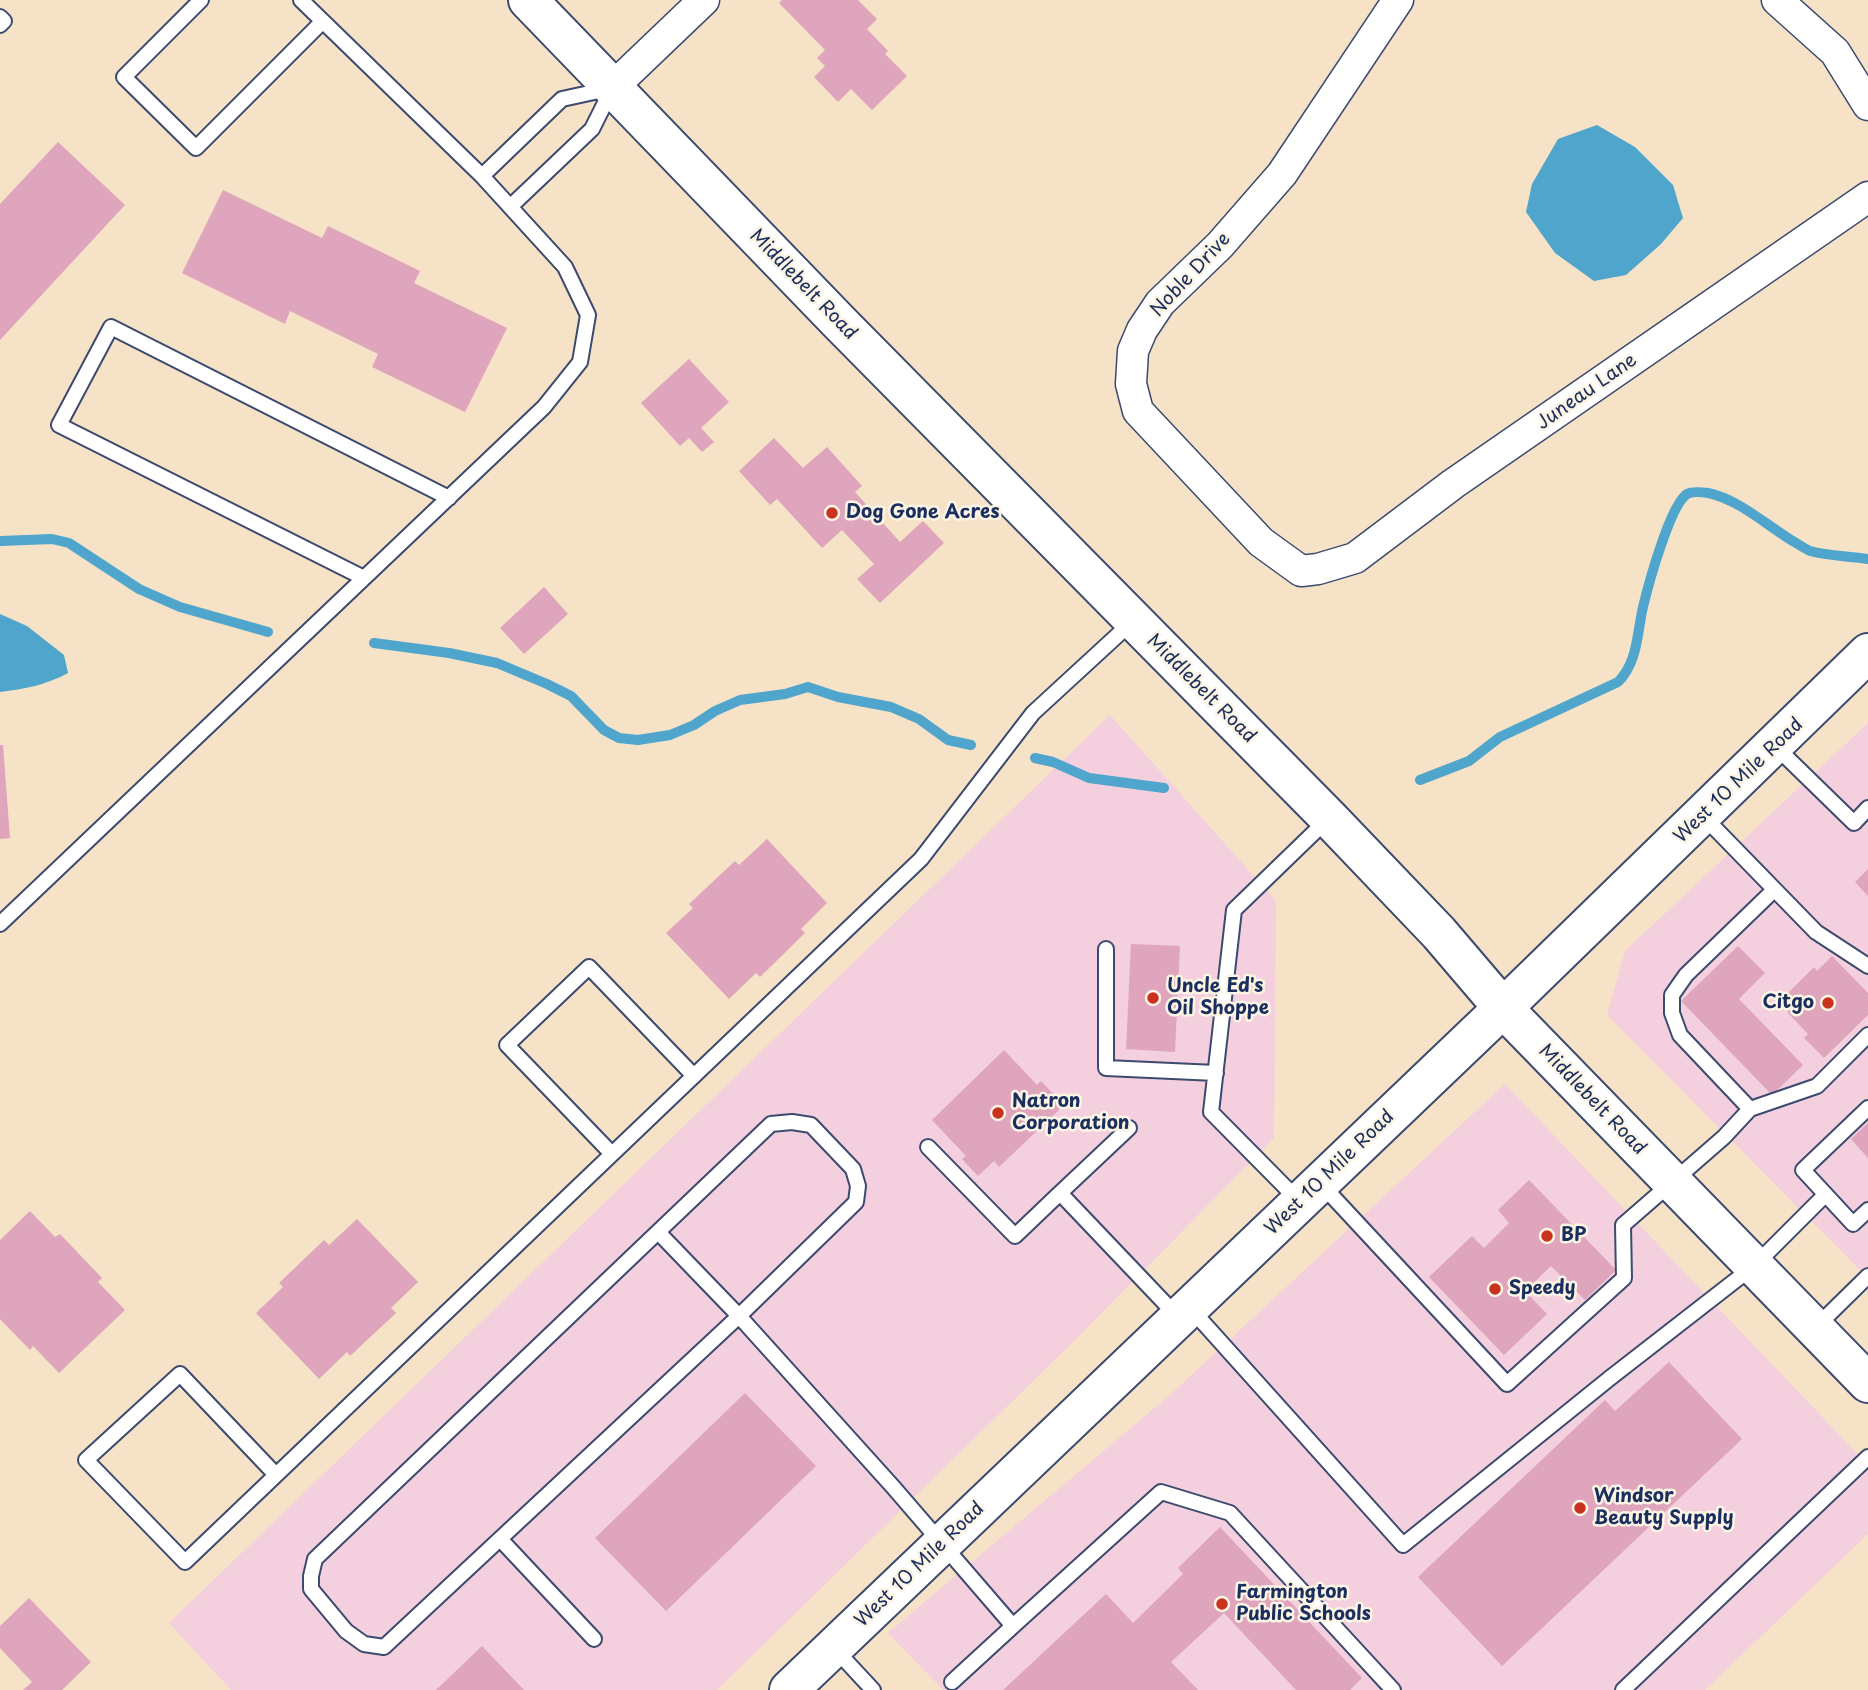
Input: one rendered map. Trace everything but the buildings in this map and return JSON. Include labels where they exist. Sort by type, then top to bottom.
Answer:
[{"type":"street","name":"Middlebelt Road","points":[[528,0],[839,322],[1329,818],[1439,933],[1503,1008],[1868,1383]]},
{"type":"street","points":[[613,88],[704,0]]},
{"type":"street","name":"Noble Drive","points":[[1301,571],[1261,542],[1138,411],[1131,384],[1133,351],[1142,330],[1160,303],[1220,245],[1282,174],[1398,0]]},
{"type":"street","points":[[1777,0],[1835,52],[1868,105]]},
{"type":"street","name":"Juneau Lane","points":[[1301,571],[1355,558],[1453,484],[1868,197]]},
{"type":"street","name":"West 10 Mile Road","points":[[789,1690],[1703,816],[1868,653]]},
{"type":"lane","points":[[201,0],[124,77],[196,148],[322,22]]},
{"type":"lane","points":[[0,924],[544,407],[580,362],[588,314],[565,268],[482,176],[301,0]]},
{"type":"lane","points":[[0,17],[4,21],[0,25]]},
{"type":"lane","points":[[482,176],[562,99],[613,88]]},
{"type":"lane","points":[[511,206],[592,129],[613,88]]},
{"type":"lane","points":[[364,578],[59,425],[111,327],[449,498]]},
{"type":"lane","points":[[276,1475],[180,1374],[86,1460],[185,1562],[921,859],[1033,713],[1134,620]]},
{"type":"lane","points":[[1775,746],[1854,823],[1868,808]]},
{"type":"lane","points":[[1703,816],[1816,932],[1868,967]]},
{"type":"lane","points":[[1329,818],[1234,910],[1212,1112],[1310,1193],[1507,1384],[1624,1278],[1623,1225],[1724,1137],[1750,1109],[1817,1086],[1868,1035]]},
{"type":"lane","points":[[1750,1109],[1680,1035],[1672,1013],[1672,995],[1686,975],[1774,890]]},
{"type":"lane","points":[[1106,949],[1106,1068],[1216,1073]]},
{"type":"lane","points":[[612,1154],[507,1045],[589,967],[694,1076]]},
{"type":"lane","points":[[1868,1108],[1803,1170],[1853,1224],[1868,1210]]},
{"type":"lane","points":[[792,1122],[811,1125],[853,1169],[858,1186],[856,1202],[739,1316],[384,1647],[364,1644],[346,1632],[311,1589],[315,1559],[771,1125],[792,1122]]},
{"type":"lane","points":[[928,1147],[1015,1236],[1129,1128]]},
{"type":"lane","points":[[1060,1193],[1184,1313],[1403,1545],[1754,1266],[1825,1195]]},
{"type":"lane","points":[[658,1231],[739,1316],[1013,1626]]},
{"type":"lane","points":[[1815,1328],[1868,1276]]},
{"type":"lane","points":[[1623,1690],[1868,1457]]},
{"type":"lane","points":[[952,1682],[1161,1492],[1230,1513],[1393,1690]]},
{"type":"lane","points":[[500,1540],[594,1639]]},
{"type":"lane","points":[[834,1648],[873,1690]]},
{"type":"shaded area","points":[[1110,715],[1276,901],[1274,1138],[1078,1337],[717,1690],[231,1690],[169,1623]]},
{"type":"shaded area","points":[[1868,723],[1868,1278],[1607,1015],[1625,951]]},
{"type":"shaded area","points":[[1505,1084],[1868,1465],[1868,1534],[1705,1690],[943,1690],[888,1633],[1171,1394]]},
{"type":"water","points":[[1597,125],[1635,147],[1673,185],[1683,218],[1661,244],[1626,275],[1594,281],[1555,253],[1526,212],[1532,184],[1558,139]]},
{"type":"water","points":[[0,614],[27,626],[64,655],[68,673],[35,686],[0,692]]},
{"type":"waterway","points":[[1420,780],[1469,761],[1500,737],[1618,682],[1630,666],[1646,597],[1667,529],[1680,501],[1687,494],[1708,493],[1730,501],[1810,551],[1868,559]]},
{"type":"waterway","points":[[0,541],[52,539],[69,543],[139,589],[180,607],[268,632]]},
{"type":"waterway","points":[[374,643],[449,653],[497,663],[571,696],[604,730],[619,738],[638,740],[670,735],[740,700],[785,694],[808,687],[838,697],[891,707],[919,719],[948,740],[971,745]]},
{"type":"waterway","points":[[1035,758],[1053,762],[1089,778],[1164,788]]},
{"type":"place","name":"Dog Gone Acres","points":[[832,513]]},
{"type":"place","name":"Uncle Ed's Oil Shoppe","points":[[1153,998]]},
{"type":"place","name":"Citgo","points":[[1828,1003]]},
{"type":"place","name":"Natron Corporation","points":[[998,1113]]},
{"type":"place","name":"BP","points":[[1547,1236]]},
{"type":"place","name":"Speedy","points":[[1495,1289]]},
{"type":"place","name":"Windsor Beauty Supply","points":[[1580,1508]]},
{"type":"place","name":"Farmington Public Schools","points":[[1222,1604]]}]
